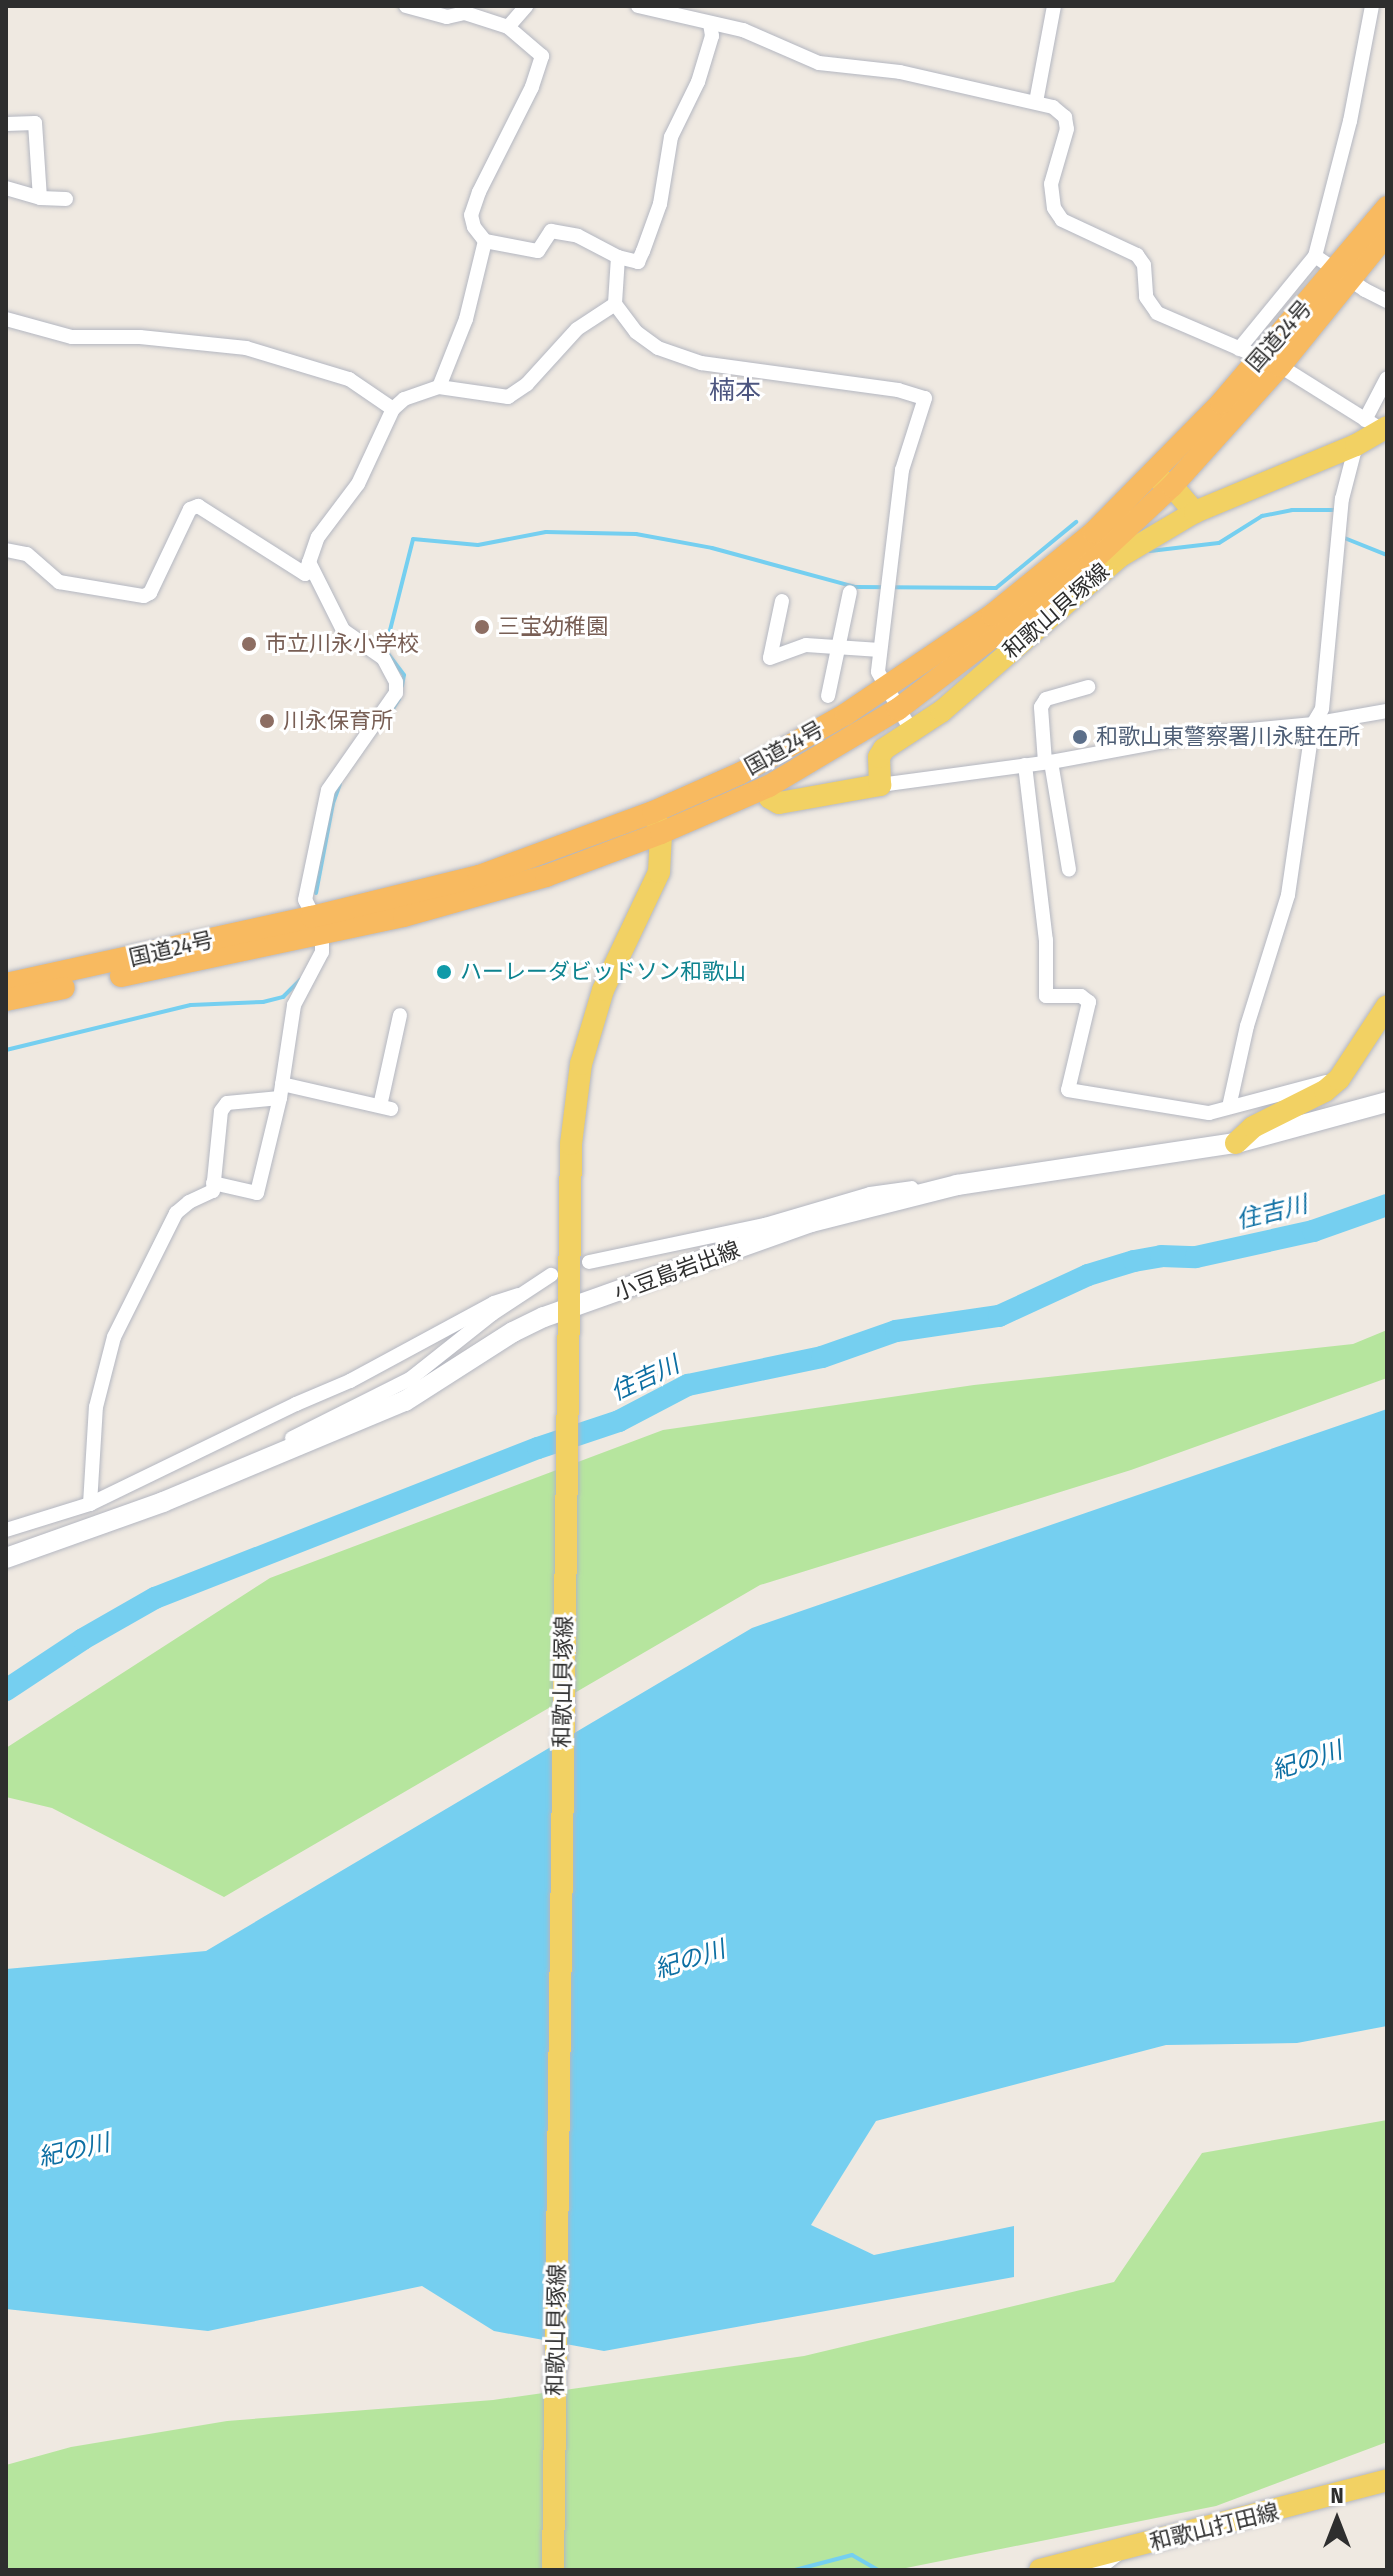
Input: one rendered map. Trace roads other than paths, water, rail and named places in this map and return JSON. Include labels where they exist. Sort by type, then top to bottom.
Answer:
[{"type":"highway","name":"国道24号","points":[[1343,276],[1387,207]]},
{"type":"highway","name":"国道24号","points":[[657,823],[765,788],[898,709],[1083,569],[1270,362],[1343,276],[1387,234]]},
{"type":"highway","name":"国道24号","points":[[6,984],[317,925],[404,916],[546,876],[657,823],[886,687],[992,615],[1162,480]]},
{"type":"highway","name":"国道24号","points":[[6,1000],[317,925]]},
{"type":"main road","name":"和歌山貝塚線","points":[[880,785],[879,757],[892,742],[942,711],[1095,576],[1168,526],[1356,445],[1380,428]]},
{"type":"main road","points":[[1162,480],[1195,512]]},
{"type":"main road","points":[[765,788],[770,798],[779,803],[880,785]]},
{"type":"main road","name":"和歌山貝塚線","points":[[553,2570],[567,1334],[568,1308],[579,1261],[571,1144],[581,1064],[603,990],[659,872],[657,823]]},
{"type":"main road","points":[[1236,1143],[1253,1127],[1325,1091],[1339,1079],[1387,1006]]},
{"type":"main road","name":"小豆島岩出線","points":[[6,1558],[80,1534],[405,1401],[513,1332],[568,1308],[646,1283],[811,1222],[957,1185],[1236,1143],[1387,1102]]},
{"type":"main road","name":"和歌山打田線","points":[[1040,2570],[1387,2480]]},
{"type":"street","points":[[406,6],[447,17],[465,13],[508,27],[542,56],[532,87],[479,192],[471,215],[474,227],[485,241],[538,251],[551,231],[578,236],[618,257],[638,262],[666,180],[671,137],[698,82],[712,36],[710,23]]},
{"type":"street","points":[[508,27],[526,6]]},
{"type":"street","points":[[638,6],[743,30],[819,63],[900,72],[1053,107],[1065,117],[1067,129],[1051,184],[1054,208],[1062,220],[1137,255],[1144,265],[1146,297],[1157,313],[1270,362],[1380,428],[1387,378]]},
{"type":"street","points":[[1036,102],[1054,6]]},
{"type":"street","points":[[1239,349],[1315,256],[1346,140],[1372,6]]},
{"type":"street","points":[[6,124],[35,123],[40,198]]},
{"type":"street","points":[[6,188],[40,198],[66,199]]},
{"type":"street","points":[[439,387],[466,319],[485,241]]},
{"type":"street","points":[[1315,256],[1387,301]]},
{"type":"street","points":[[618,257],[615,304],[636,332],[658,348],[701,363],[898,390],[925,398],[902,470],[878,672],[911,730]]},
{"type":"street","points":[[6,550],[27,554],[59,582],[144,596],[150,593],[190,509],[198,506],[305,574],[318,537],[358,484],[393,409],[404,399],[439,387],[508,397],[527,384],[577,329],[615,304]]},
{"type":"street","points":[[6,319],[72,337],[140,337],[246,348],[349,379],[393,409]]},
{"type":"street","points":[[1229,1107],[1247,1026],[1288,895],[1313,724],[1322,709],[1342,499],[1356,445]]},
{"type":"street","points":[[213,1183],[257,1193],[281,1091],[294,1005],[322,952],[317,925],[305,900],[328,790],[396,693],[396,682],[383,658],[343,630],[309,562]]},
{"type":"street","points":[[828,696],[850,592]]},
{"type":"street","points":[[782,601],[770,658],[806,645],[880,650]]},
{"type":"street","points":[[1069,869],[1048,762],[1041,707],[1046,699],[1088,687]]},
{"type":"street","points":[[880,785],[1048,762],[1197,735],[1313,724],[1387,711]]},
{"type":"street","points":[[1025,765],[1046,940],[1046,996],[1081,996],[1089,1002],[1068,1090],[1209,1113],[1339,1079]]},
{"type":"street","points":[[90,1504],[96,1407],[114,1337],[176,1213],[189,1202],[213,1191],[221,1111],[227,1103],[281,1091],[385,1107],[400,1015]]},
{"type":"street","points":[[579,1261],[765,1225],[870,1194],[934,1184],[957,1185]]},
{"type":"street","points":[[226,1476],[269,1448],[349,1412],[410,1379],[519,1295],[551,1275]]},
{"type":"street","points":[[6,1530],[90,1504],[350,1381],[494,1303],[519,1295]]},
{"type":"street","points":[[1097,2570],[1122,2550]]},
{"type":"water","name":"紀の川","points":[[1387,1409],[1387,2026],[1297,2043],[1166,2045],[876,2121],[811,2225],[874,2255],[1014,2226],[1014,2277],[604,2351],[494,2331],[422,2286],[208,2331],[6,2309],[6,1969],[206,1951],[752,1628]]},
{"type":"waterway","points":[[1150,551],[1219,543],[1262,516],[1292,510],[1339,510]]},
{"type":"waterway","points":[[402,686],[404,675],[385,650],[413,539],[478,545],[546,532],[636,534],[712,548],[856,587],[996,588],[1076,522]]},
{"type":"waterway","points":[[1342,537],[1387,555]]},
{"type":"waterway","points":[[389,715],[399,699]]},
{"type":"waterway","points":[[316,893],[333,803],[340,784]]},
{"type":"waterway","points":[[6,1050],[191,1005],[263,1002],[283,997],[301,979]]},
{"type":"waterway","name":"住吉川","points":[[6,1690],[83,1639],[155,1598],[538,1448],[619,1421],[688,1385],[822,1357],[896,1331],[999,1316],[1088,1275],[1134,1261],[1161,1256],[1196,1257],[1313,1231],[1387,1205]]},
{"type":"waterway","points":[[795,2570],[852,2555],[878,2570]]},
{"type":"place","name":"三宝幼稚園","points":[[482,627]]},
{"type":"place","name":"市立川永小学校","points":[[249,644]]},
{"type":"place","name":"川永保育所","points":[[267,721]]},
{"type":"place","name":"和歌山東警察署川永駐在所","points":[[1080,737]]},
{"type":"place","name":"ハーレーダビッドソン和歌山","points":[[444,972]]},
{"type":"district","name":"楠本","points":[[735,391]]}]
